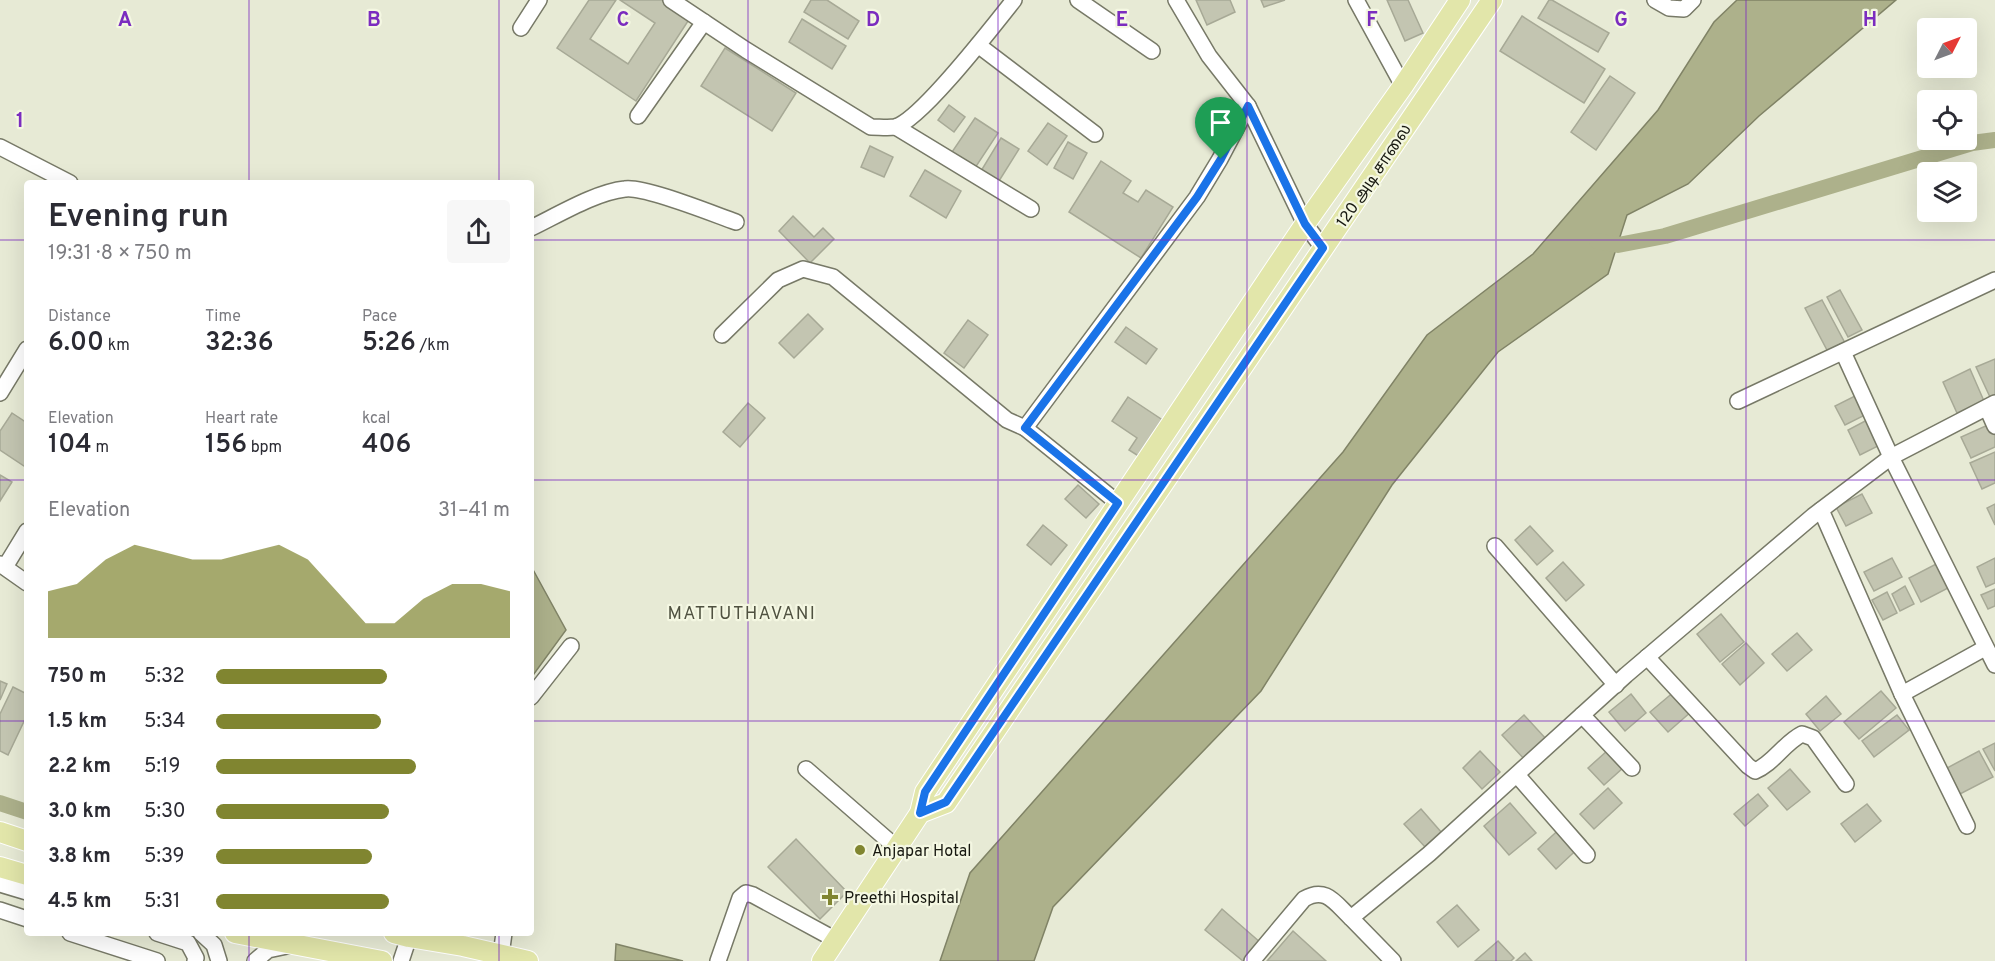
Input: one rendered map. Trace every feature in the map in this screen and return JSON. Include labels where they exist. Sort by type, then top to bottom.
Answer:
[{"type":"main road","name":"120 அடி சாலை","points":[[822,961],[920,813],[925,792],[1305,224],[1403,86],[1460,0]]},
{"type":"main road","name":"120 அடி சாலை","points":[[920,813],[946,802],[1491,0]]},
{"type":"main road","points":[[0,832],[24,839]]},
{"type":"main road","points":[[0,867],[24,874]]},
{"type":"main road","points":[[252,936],[296,944],[326,955],[382,961]]},
{"type":"main road","points":[[408,936],[528,961]]},
{"type":"street","points":[[521,28],[539,0]]},
{"type":"street","points":[[671,0],[872,127],[896,127],[1031,209]]},
{"type":"street","points":[[896,127],[919,111],[978,45],[1014,0]]},
{"type":"street","points":[[1078,0],[1152,51]]},
{"type":"street","points":[[1176,0],[1209,56],[1248,106],[1305,224],[1323,248]]},
{"type":"street","points":[[1356,0],[1403,86]]},
{"type":"street","points":[[1655,0],[1669,8],[1684,9],[1693,0]]},
{"type":"street","points":[[638,116],[704,22]]},
{"type":"street","points":[[978,45],[1095,134]]},
{"type":"street","points":[[1025,428],[1197,197],[1221,159],[1248,106]]},
{"type":"street","points":[[0,147],[64,180]]},
{"type":"street","points":[[534,227],[607,192],[627,188],[736,222]]},
{"type":"street","points":[[722,335],[778,280],[804,269],[833,277],[1007,420],[1025,428],[1118,503]]},
{"type":"street","points":[[1738,401],[1995,280]]},
{"type":"street","points":[[1843,352],[1891,457],[1995,664]]},
{"type":"street","points":[[0,393],[24,357]]},
{"type":"street","points":[[1351,918],[1429,854],[1647,657],[1821,510],[1891,457],[1991,405],[1995,426]]},
{"type":"street","points":[[1821,510],[1902,694],[1967,826]]},
{"type":"street","points":[[24,535],[2,566],[24,581]]},
{"type":"street","points":[[1494,546],[1616,685]]},
{"type":"street","points":[[534,693],[571,646]]},
{"type":"street","points":[[1902,694],[1985,648]]},
{"type":"street","points":[[1647,657],[1755,771],[1762,768],[1792,739],[1802,734],[1813,738],[1846,784]]},
{"type":"street","points":[[1582,715],[1632,768]]},
{"type":"street","points":[[806,770],[898,849]]},
{"type":"street","points":[[1517,775],[1587,855]]},
{"type":"street","points":[[0,884],[24,891]]},
{"type":"street","points":[[718,961],[740,898],[746,893],[837,940]]},
{"type":"street","points":[[1252,961],[1304,899],[1313,894],[1326,895],[1394,961]]},
{"type":"street","points":[[0,910],[24,918]]},
{"type":"street","points":[[79,936],[157,961]]},
{"type":"street","points":[[166,936],[188,943],[196,958],[195,961]]},
{"type":"street","points":[[204,936],[214,945],[219,961]]},
{"type":"street","points":[[401,961],[402,936]]},
{"type":"street","points":[[501,955],[504,936]]},
{"type":"street","points":[[255,961],[268,950],[296,944]]},
{"type":"shaded area","points":[[1737,0],[1896,0],[1759,116],[1688,184],[1627,215],[1608,274],[1498,352],[1392,485],[1261,691],[1053,907],[1034,961],[940,961],[970,873],[1343,452],[1427,335],[1533,254],[1658,110],[1714,22]]},
{"type":"shaded area","points":[[534,571],[566,630],[534,674]]},
{"type":"shaded area","points":[[616,944],[683,961],[615,961]]},
{"type":"building","points":[[589,0],[616,0],[590,39],[628,64],[655,23],[620,0],[662,0],[690,18],[636,101],[557,48]]},
{"type":"building","points":[[811,0],[827,0],[859,21],[848,39],[804,12]]},
{"type":"building","points":[[1196,0],[1230,0],[1235,12],[1207,25]]},
{"type":"building","points":[[1261,0],[1285,0],[1264,7]]},
{"type":"building","points":[[1387,0],[1408,0],[1423,33],[1405,41]]},
{"type":"building","points":[[1549,0],[1609,33],[1598,52],[1538,18]]},
{"type":"building","points":[[1522,16],[1605,69],[1584,103],[1500,51]]},
{"type":"building","points":[[802,19],[846,46],[832,69],[789,42]]},
{"type":"building","points":[[725,48],[796,93],[772,131],[701,86]]},
{"type":"building","points":[[1610,76],[1635,93],[1596,150],[1571,132]]},
{"type":"building","points":[[949,105],[965,117],[954,132],[938,120]]},
{"type":"building","points":[[975,118],[998,133],[975,168],[952,152]]},
{"type":"building","points":[[1048,123],[1067,136],[1047,165],[1028,151]]},
{"type":"building","points":[[1001,138],[1019,149],[999,181],[981,171]]},
{"type":"building","points":[[1068,142],[1087,153],[1073,179],[1054,168]]},
{"type":"building","points":[[870,146],[893,157],[884,177],[861,167]]},
{"type":"building","points":[[1101,161],[1131,181],[1123,193],[1138,202],[1146,190],[1173,207],[1141,258],[1069,212]]},
{"type":"building","points":[[925,170],[961,191],[946,218],[910,196]]},
{"type":"building","points":[[793,216],[814,237],[823,228],[834,239],[810,263],[779,231]]},
{"type":"building","points":[[1840,290],[1862,330],[1848,337],[1827,297]]},
{"type":"building","points":[[1822,300],[1845,343],[1828,352],[1805,308]]},
{"type":"building","points":[[808,314],[823,329],[794,358],[779,343]]},
{"type":"building","points":[[968,320],[988,335],[964,368],[944,353]]},
{"type":"building","points":[[1126,327],[1157,349],[1146,364],[1115,342]]},
{"type":"building","points":[[1995,359],[1995,395],[1990,397],[1976,367]]},
{"type":"building","points":[[1970,369],[1984,401],[1957,413],[1943,382]]},
{"type":"building","points":[[1857,395],[1867,414],[1845,425],[1835,406]]},
{"type":"building","points":[[1128,397],[1164,421],[1140,457],[1129,450],[1137,438],[1112,421]]},
{"type":"building","points":[[748,403],[765,418],[740,447],[723,432]]},
{"type":"building","points":[[12,413],[24,421],[24,466],[0,450],[0,431]]},
{"type":"building","points":[[1867,420],[1880,445],[1860,455],[1848,430]]},
{"type":"building","points":[[1990,424],[1995,436],[1995,447],[1971,458],[1961,437]]},
{"type":"building","points":[[1995,452],[1995,483],[1982,489],[1970,463]]},
{"type":"building","points":[[0,475],[12,482],[0,501]]},
{"type":"building","points":[[1078,485],[1099,504],[1086,518],[1065,499]]},
{"type":"building","points":[[1862,494],[1872,513],[1846,526],[1836,507]]},
{"type":"building","points":[[1995,504],[1995,525],[1987,508]]},
{"type":"building","points":[[1043,525],[1067,545],[1051,565],[1027,545]]},
{"type":"building","points":[[1530,526],[1553,551],[1537,565],[1515,540]]},
{"type":"building","points":[[1892,558],[1902,577],[1874,591],[1864,572]]},
{"type":"building","points":[[1995,558],[1995,583],[1986,587],[1977,567]]},
{"type":"building","points":[[1563,562],[1584,585],[1566,601],[1546,578]]},
{"type":"building","points":[[1940,562],[1952,586],[1921,602],[1909,578]]},
{"type":"building","points":[[1905,586],[1914,604],[1900,611],[1892,594]]},
{"type":"building","points":[[1995,589],[1995,606],[1988,609],[1981,595]]},
{"type":"building","points":[[1887,592],[1897,613],[1883,620],[1872,600]]},
{"type":"building","points":[[1721,614],[1744,642],[1720,662],[1697,634]]},
{"type":"building","points":[[1797,633],[1812,650],[1787,671],[1772,654]]},
{"type":"building","points":[[1746,643],[1764,663],[1740,685],[1722,664]]},
{"type":"building","points":[[0,681],[7,684],[0,700]]},
{"type":"building","points":[[13,687],[24,692],[24,721],[8,755],[0,751],[0,714]]},
{"type":"building","points":[[1675,691],[1692,711],[1668,732],[1650,712]]},
{"type":"building","points":[[1881,691],[1896,708],[1859,739],[1844,722]]},
{"type":"building","points":[[1631,694],[1646,713],[1625,731],[1609,712]]},
{"type":"building","points":[[1826,696],[1841,714],[1820,731],[1806,714]]},
{"type":"building","points":[[1524,715],[1547,740],[1525,760],[1502,735]]},
{"type":"building","points":[[1897,715],[1909,730],[1874,757],[1862,741]]},
{"type":"building","points":[[1617,742],[1633,759],[1604,785],[1588,768]]},
{"type":"building","points":[[1995,743],[1995,771],[1983,749]]},
{"type":"building","points":[[1480,751],[1500,772],[1482,789],[1463,768]]},
{"type":"building","points":[[1979,751],[1993,777],[1960,794],[1947,768]]},
{"type":"building","points":[[1790,769],[1810,792],[1787,810],[1768,788]]},
{"type":"building","points":[[1608,788],[1622,803],[1594,829],[1580,814]]},
{"type":"building","points":[[1758,794],[1768,806],[1745,826],[1734,814]]},
{"type":"building","points":[[1510,803],[1536,833],[1509,855],[1484,826]]},
{"type":"building","points":[[1867,804],[1881,821],[1855,842],[1841,824]]},
{"type":"building","points":[[1421,809],[1442,833],[1426,848],[1404,824]]},
{"type":"building","points":[[1568,821],[1586,841],[1556,869],[1538,849]]},
{"type":"building","points":[[796,839],[847,892],[820,919],[768,867]]},
{"type":"building","points":[[1457,905],[1479,930],[1458,947],[1437,922]]},
{"type":"building","points":[[1222,909],[1261,943],[1246,961],[1243,961],[1205,930]]},
{"type":"building","points":[[1293,931],[1326,961],[1267,961]]},
{"type":"building","points":[[1498,941],[1514,958],[1511,961],[1475,961]]},
{"type":"building","points":[[1525,953],[1532,961],[1516,961]]},
{"type":"waterway","points":[[1597,241],[1618,245],[1665,236],[1972,143],[1995,140]]},
{"type":"waterway","points":[[0,803],[24,811]]},
{"type":"place","name":"Anjapar Hotal","points":[[860,850]]},
{"type":"place","name":"Preethi Hospital","points":[[830,897]]},
{"type":"district","name":"MATTUTHAVANI","points":[[742,613]]},
{"type":"route","points":[[1248,106],[1305,224],[1323,248],[946,802],[920,813],[925,792],[1118,503],[1025,428],[1197,197],[1221,159],[1248,106]]}]
